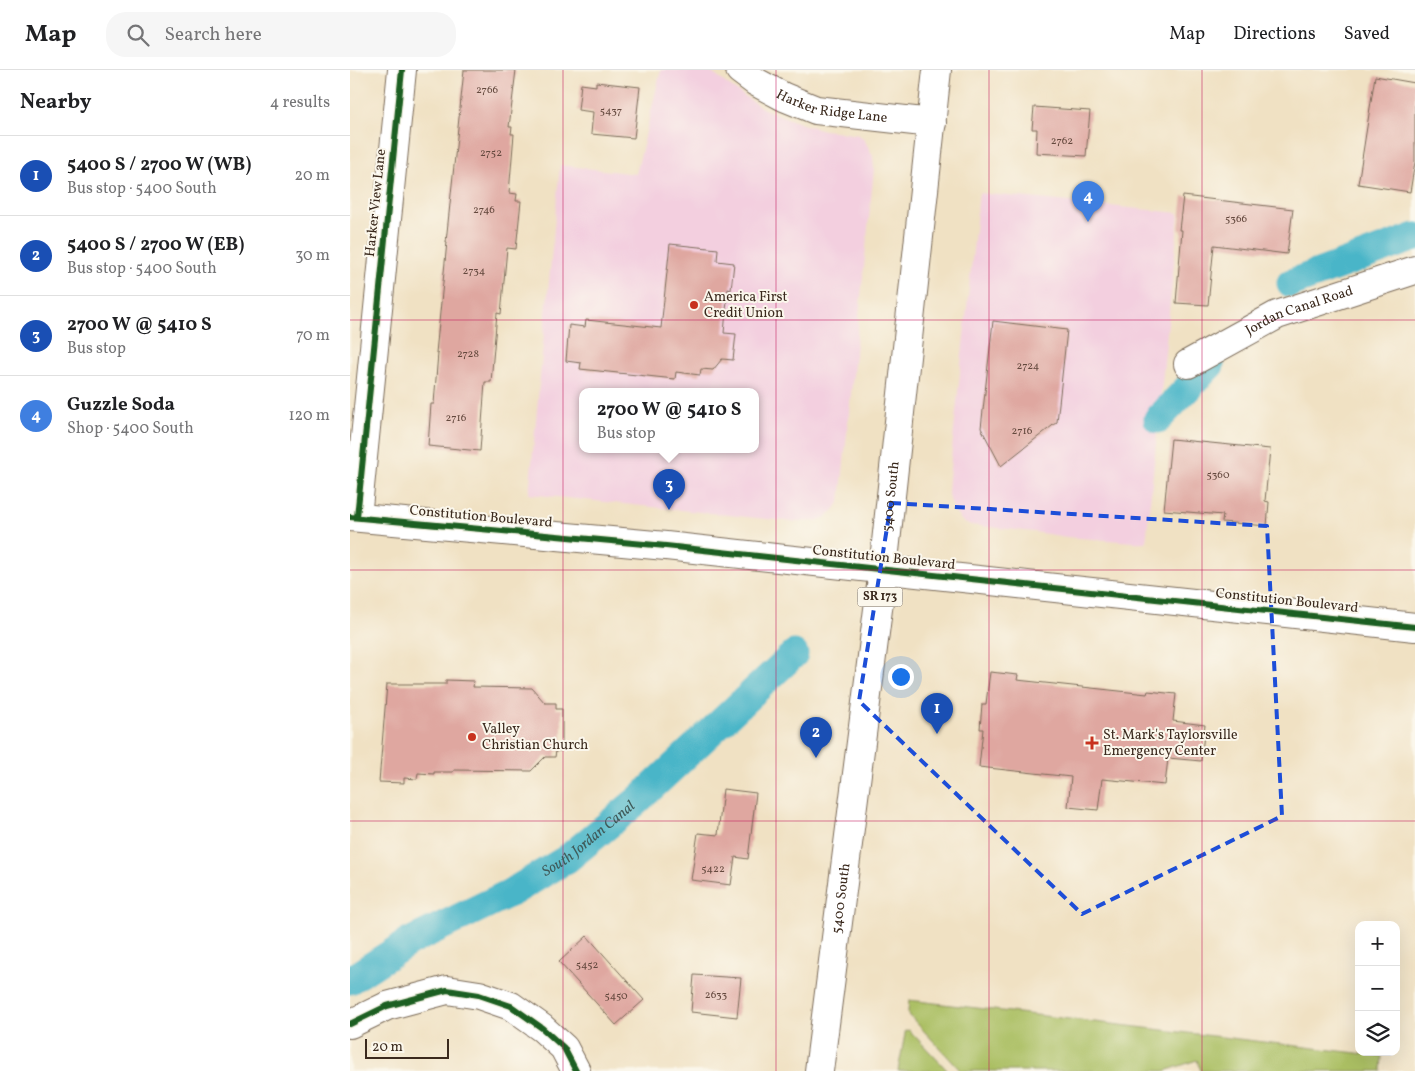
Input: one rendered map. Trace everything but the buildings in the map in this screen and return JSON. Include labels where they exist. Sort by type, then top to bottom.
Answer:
[{"type":"main road","name":"Harker View Lane","points":[[353,517],[402,70]]},
{"type":"main road","name":"Harker Ridge Lane","points":[[740,70],[756,82],[784,97],[816,110],[932,123]]},
{"type":"main road","name":"5400 South","points":[[819,1071],[883,570],[937,70]]},
{"type":"main road","name":"Jordan Canal Road","points":[[1188,364],[1277,315],[1415,270]]},
{"type":"main road","name":"Constitution Boulevard","points":[[353,517],[666,546],[1415,627]]},
{"type":"main road","points":[[350,1024],[387,1006],[447,990],[478,995],[512,1006],[542,1028],[564,1048],[576,1071]]},
{"type":"highlighted area","points":[[891,503],[1267,526],[1282,816],[1082,914],[859,701]]},
{"type":"shaded area","points":[[661,70],[708,70],[764,109],[802,124],[824,130],[859,135],[864,139],[873,156],[874,169],[840,501],[826,517],[816,521],[795,522],[529,494],[560,165],[636,174]]},
{"type":"shaded area","points":[[979,193],[1179,213],[1146,543],[1067,537],[971,525],[963,522],[955,513],[948,494],[949,478]]},
{"type":"green space","points":[[909,1000],[1355,1053],[1355,1056],[1382,1056],[1381,1071],[1201,1071],[1197,1060],[1165,1071],[961,1071],[908,1012]]},
{"type":"green space","points":[[909,1030],[948,1071],[898,1071],[905,1031]]},
{"type":"waterway","name":"South Jordan Canal","points":[[1291,283],[1415,237]]},
{"type":"waterway","name":"South Jordan Canal","points":[[1158,419],[1210,365]]},
{"type":"waterway","name":"South Jordan Canal","points":[[350,980],[409,942],[512,892],[567,859],[637,801],[794,654]]},
{"type":"cycle path","points":[[357,517],[402,70]]},
{"type":"cycle path","points":[[350,517],[666,546],[1415,627]]},
{"type":"cycle path","points":[[350,1024],[387,1006],[447,990],[479,995],[511,1006],[542,1028],[564,1048],[576,1071]]},
{"type":"place","name":"Guzzle Soda","points":[[1088,222]]},
{"type":"place","name":"America First Credit Union","points":[[694,305]]},
{"type":"place","name":"2700 W @ 5410 S","points":[[669,510]]},
{"type":"place","name":"5400 S / 2700 W (WB)","points":[[937,734]]},
{"type":"place","name":"Valley Christian Church","points":[[472,737]]},
{"type":"place","name":"St. Mark's Taylorsville Emergency Center","points":[[1092,743]]},
{"type":"place","name":"5400 S / 2700 W (EB)","points":[[816,758]]}]
